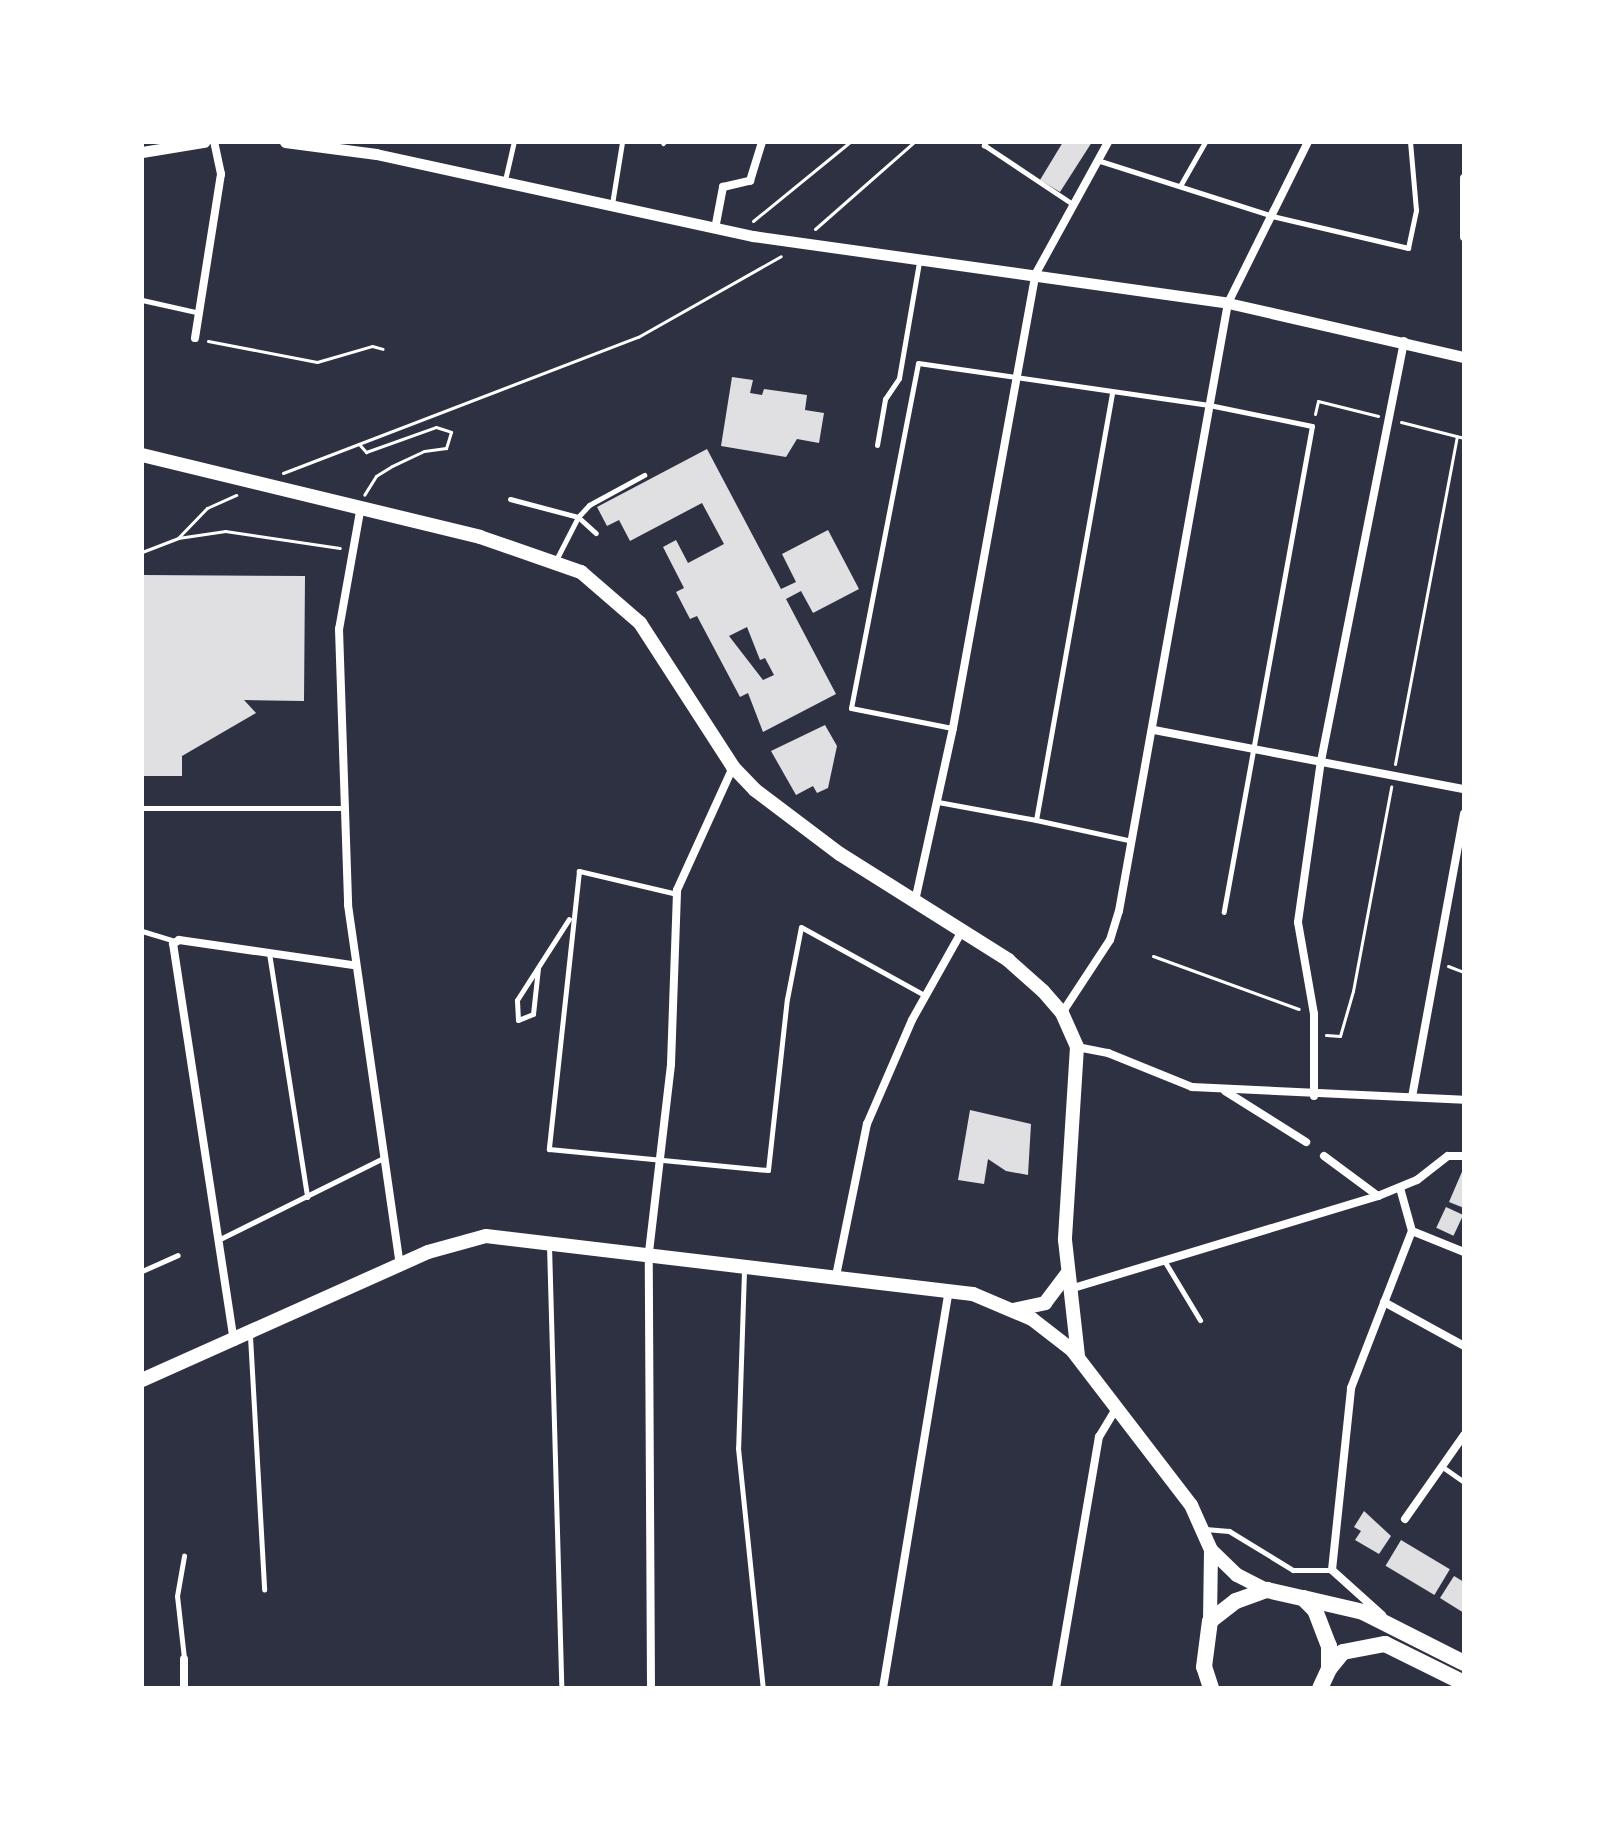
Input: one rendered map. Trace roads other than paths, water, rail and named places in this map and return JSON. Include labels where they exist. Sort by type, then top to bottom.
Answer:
[{"type":"highway","points":[[1211,1688],[1204,1667],[1210,1621],[1236,1601],[1267,1590],[1342,1604],[1464,1663]]},
{"type":"highway","points":[[1303,1598],[1326,1633],[1329,1669]]},
{"type":"highway","points":[[1320,1688],[1329,1669],[1343,1652],[1385,1644],[1464,1683]]},
{"type":"main road","points":[[142,455],[171,458],[302,491],[556,560],[601,585],[640,623],[733,767],[786,815],[1008,960],[1062,1013],[1077,1047],[1066,1283],[1078,1356]]},
{"type":"main road","points":[[142,1380],[250,1335],[459,1240],[514,1236],[950,1289],[1032,1319],[1078,1356],[1204,1529],[1211,1550],[1210,1621]]},
{"type":"main road","points":[[1013,1310],[1045,1303],[1066,1283]]},
{"type":"main road","points":[[1211,1550],[1237,1575],[1267,1590]]},
{"type":"street","points":[[142,152],[204,142]]},
{"type":"street","points":[[195,338],[221,174],[214,142]]},
{"type":"street","points":[[285,142],[376,154],[611,209],[753,236],[919,262],[1228,303],[1464,357]]},
{"type":"street","points":[[715,229],[723,187],[750,181],[762,142]]},
{"type":"street","points":[[915,901],[953,728],[1035,275],[1071,203],[1108,142]]},
{"type":"street","points":[[1062,1013],[1110,940],[1154,730],[1228,303],[1308,142]]},
{"type":"street","points":[[1464,178],[1464,237]]},
{"type":"street","points":[[1314,1096],[1314,1014],[1298,922],[1321,761],[1404,341]]},
{"type":"street","points":[[361,506],[350,550],[339,629],[344,808],[353,965],[400,1265]]},
{"type":"street","points":[[1154,730],[1464,789]]},
{"type":"street","points":[[651,1688],[649,1252],[671,1064],[677,894],[733,767]]},
{"type":"street","points":[[1412,1097],[1464,814]]},
{"type":"street","points":[[836,1276],[867,1124],[924,995],[962,931]]},
{"type":"street","points":[[234,1342],[175,941],[353,965]]},
{"type":"street","points":[[1077,1047],[1108,1053],[1173,1082],[1225,1090],[1464,1100]]},
{"type":"street","points":[[1225,1090],[1306,1142]]},
{"type":"street","points":[[1324,1156],[1378,1196]]},
{"type":"street","points":[[1066,1283],[1165,1262],[1378,1196],[1400,1188],[1448,1156],[1464,1156]]},
{"type":"street","points":[[1398,1629],[1332,1570],[1351,1388],[1412,1231],[1400,1188]]},
{"type":"street","points":[[1412,1231],[1464,1252]]},
{"type":"street","points":[[883,1688],[950,1289]]},
{"type":"street","points":[[1384,1302],[1464,1346]]},
{"type":"street","points":[[1056,1688],[1099,1437],[1116,1409]]},
{"type":"street","points":[[1405,1519],[1444,1468],[1464,1435]]},
{"type":"street","points":[[184,1659],[184,1688]]},
{"type":"lane","points":[[504,184],[514,142]]},
{"type":"lane","points":[[611,209],[622,142]]},
{"type":"lane","points":[[986,142],[1071,203]]},
{"type":"lane","points":[[1180,186],[1205,142]]},
{"type":"lane","points":[[1097,160],[1272,216],[1408,248],[1416,210],[1410,142]]},
{"type":"lane","points":[[877,445],[885,399],[899,378],[919,262]]},
{"type":"lane","points":[[142,300],[200,313]]},
{"type":"lane","points":[[953,728],[851,708],[918,363],[1209,405],[1312,426],[1224,912]]},
{"type":"lane","points":[[1036,820],[1112,393]]},
{"type":"lane","points":[[556,560],[578,517],[589,505],[644,475]]},
{"type":"lane","points":[[510,499],[578,517],[596,533]]},
{"type":"lane","points":[[938,802],[1132,841]]},
{"type":"lane","points":[[142,808],[344,808]]},
{"type":"lane","points":[[677,894],[581,869],[570,918],[546,1146],[659,1160],[772,1166],[787,999],[801,927],[924,995]]},
{"type":"lane","points":[[538,968],[533,1014],[518,1020],[514,1006],[538,968],[570,918]]},
{"type":"lane","points":[[142,931],[175,941]]},
{"type":"lane","points":[[269,953],[307,1197]]},
{"type":"lane","points":[[220,1239],[381,1159]]},
{"type":"lane","points":[[549,1240],[561,1688]]},
{"type":"lane","points":[[142,1271],[178,1255]]},
{"type":"lane","points":[[1165,1262],[1200,1320]]},
{"type":"lane","points":[[744,1266],[738,1448],[763,1688]]},
{"type":"lane","points":[[250,1335],[264,1590]]},
{"type":"lane","points":[[1444,1468],[1464,1482]]},
{"type":"lane","points":[[1204,1529],[1229,1531],[1293,1570],[1332,1570]]},
{"type":"lane","points":[[184,1556],[177,1596],[184,1659]]}]
